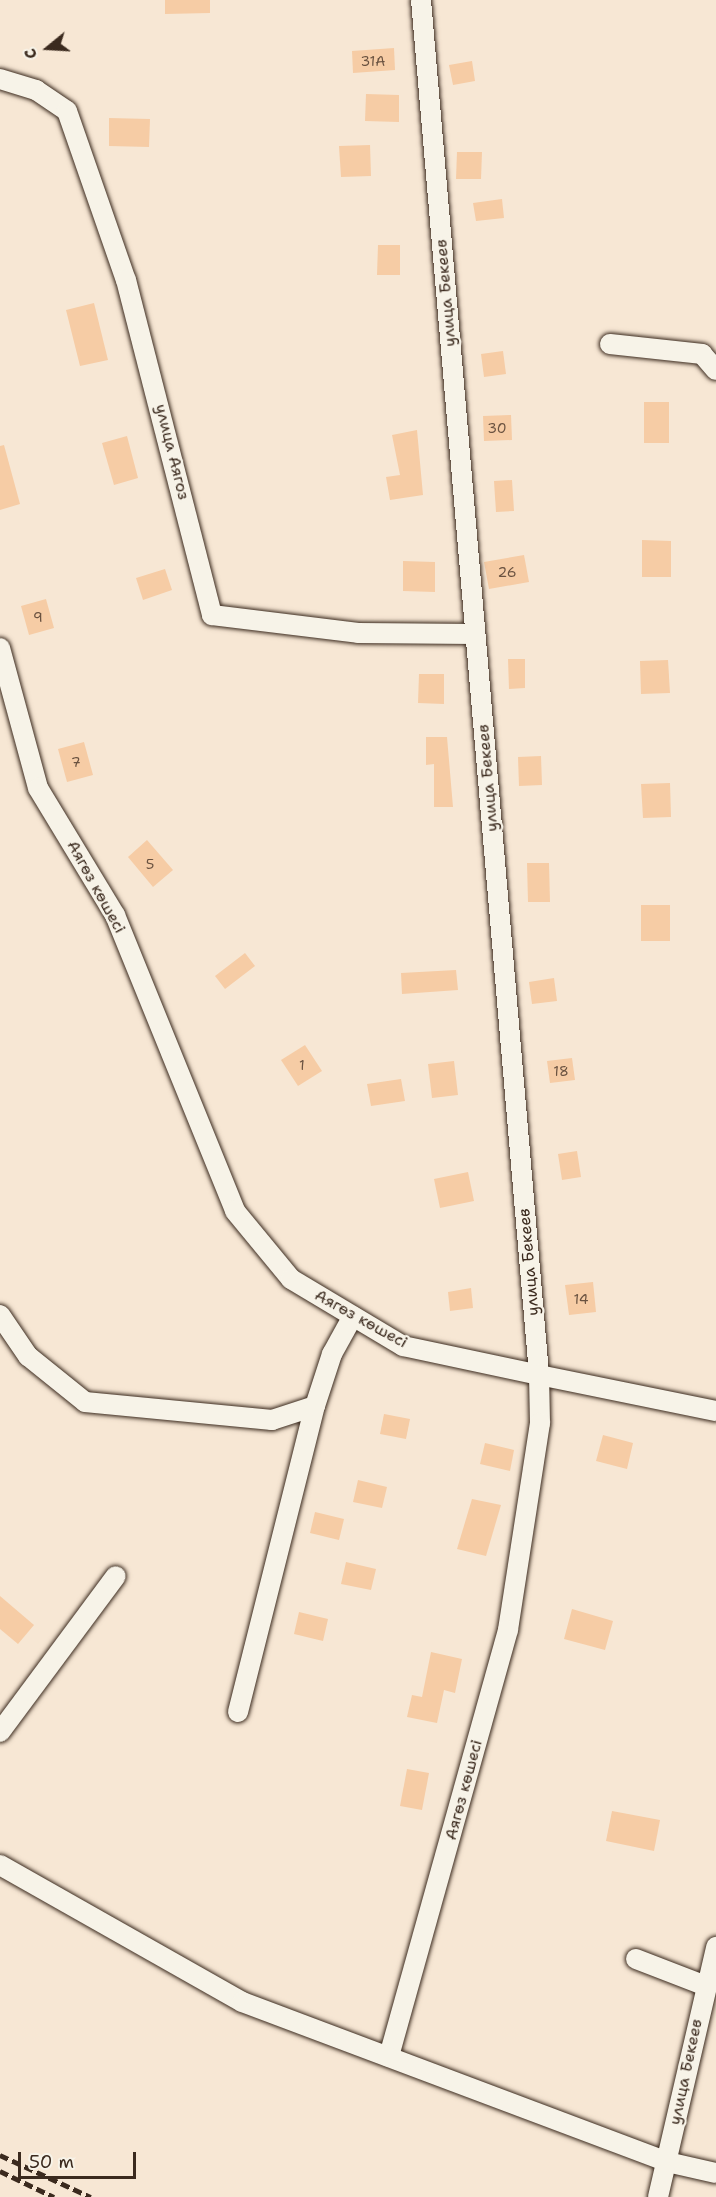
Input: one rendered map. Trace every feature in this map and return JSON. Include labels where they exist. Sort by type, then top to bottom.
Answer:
[{"type":"street","name":"улица Бекеев","points":[[421,0],[539,1375]]},
{"type":"street","name":"улица Аягоз","points":[[0,79],[36,90],[68,111],[126,280],[212,615],[357,633],[476,634]]},
{"type":"street","points":[[610,344],[702,354],[716,370]]},
{"type":"street","name":"Аягөз көшесі","points":[[0,648],[38,788],[115,915],[235,1212],[291,1279],[404,1346],[539,1375],[540,1423],[508,1630],[389,2057]]},
{"type":"street","points":[[0,1315],[28,1356],[85,1402],[272,1420],[315,1406]]},
{"type":"street","points":[[238,1712],[315,1406],[332,1354],[353,1316]]},
{"type":"street","points":[[539,1375],[716,1411]]},
{"type":"street","points":[[0,1732],[116,1576]]},
{"type":"street","points":[[0,1865],[242,2002],[667,2162],[716,2173]]},
{"type":"street","name":"улица Бекеев","points":[[658,2197],[708,2009],[706,1986],[716,1947]]},
{"type":"street","points":[[636,1959],[706,1986]]},
{"type":"building","points":[[165,0],[210,0],[210,13],[165,14]]},
{"type":"building","points":[[394,48],[395,70],[353,73],[352,51]]},
{"type":"building","points":[[472,61],[475,81],[453,85],[449,65]]},
{"type":"building","points":[[366,94],[399,95],[399,122],[365,121]]},
{"type":"building","points":[[109,118],[150,119],[149,147],[109,146]]},
{"type":"building","points":[[370,145],[371,176],[341,177],[339,146]]},
{"type":"building","points":[[457,152],[482,152],[481,179],[456,179]]},
{"type":"building","points":[[502,199],[504,218],[476,221],[473,203]]},
{"type":"building","points":[[378,245],[400,245],[400,275],[377,275]]},
{"type":"building","points":[[94,303],[108,360],[80,366],[66,310]]},
{"type":"building","points":[[503,351],[506,374],[484,377],[481,354]]},
{"type":"building","points":[[644,402],[669,402],[669,443],[644,443]]},
{"type":"building","points":[[511,415],[512,440],[484,441],[483,416]]},
{"type":"building","points":[[417,430],[423,495],[390,500],[386,477],[400,475],[392,435]]},
{"type":"building","points":[[127,436],[138,478],[114,485],[102,443]]},
{"type":"building","points":[[4,445],[20,504],[0,510],[0,446]]},
{"type":"building","points":[[512,480],[514,511],[496,512],[494,481]]},
{"type":"building","points":[[642,540],[671,541],[671,577],[642,577]]},
{"type":"building","points":[[524,555],[529,582],[489,589],[484,562]]},
{"type":"building","points":[[403,561],[435,562],[435,592],[403,591]]},
{"type":"building","points":[[165,569],[172,590],[143,600],[136,578]]},
{"type":"building","points":[[46,599],[54,628],[29,635],[21,606]]},
{"type":"building","points":[[508,659],[525,659],[525,688],[509,689]]},
{"type":"building","points":[[668,660],[670,693],[641,694],[640,661]]},
{"type":"building","points":[[419,674],[444,674],[444,704],[418,703]]},
{"type":"building","points":[[426,737],[447,737],[453,807],[434,807],[434,764],[426,765]]},
{"type":"building","points":[[84,742],[93,775],[67,782],[58,749]]},
{"type":"building","points":[[541,756],[542,785],[519,786],[518,757]]},
{"type":"building","points":[[670,783],[671,817],[643,818],[641,784]]},
{"type":"building","points":[[147,840],[173,870],[153,887],[128,857]]},
{"type":"building","points":[[527,863],[549,863],[550,902],[528,902]]},
{"type":"building","points":[[641,905],[670,905],[670,941],[641,941]]},
{"type":"building","points":[[245,953],[255,966],[225,989],[215,976]]},
{"type":"building","points":[[456,970],[458,990],[402,994],[401,973]]},
{"type":"building","points":[[554,978],[557,1001],[532,1004],[529,982]]},
{"type":"building","points":[[305,1045],[322,1071],[298,1086],[281,1060]]},
{"type":"building","points":[[572,1058],[575,1080],[550,1083],[547,1061]]},
{"type":"building","points":[[454,1061],[458,1095],[432,1098],[428,1064]]},
{"type":"building","points":[[401,1079],[405,1101],[371,1106],[367,1084]]},
{"type":"building","points":[[577,1151],[581,1177],[562,1180],[558,1154]]},
{"type":"building","points":[[468,1172],[474,1201],[440,1208],[434,1179]]},
{"type":"building","points":[[593,1282],[596,1312],[569,1315],[565,1285]]},
{"type":"building","points":[[471,1288],[473,1308],[450,1311],[448,1292]]},
{"type":"building","points":[[384,1414],[410,1419],[406,1439],[380,1434]]},
{"type":"building","points":[[603,1435],[633,1443],[627,1469],[596,1461]]},
{"type":"building","points":[[485,1443],[514,1450],[510,1471],[480,1464]]},
{"type":"building","points":[[358,1480],[387,1487],[382,1508],[353,1502]]},
{"type":"building","points":[[472,1499],[501,1505],[486,1556],[457,1549]]},
{"type":"building","points":[[315,1512],[344,1519],[339,1540],[310,1533]]},
{"type":"building","points":[[346,1562],[376,1569],[371,1590],[341,1584]]},
{"type":"building","points":[[0,1596],[34,1625],[18,1644],[0,1629]]},
{"type":"building","points":[[572,1609],[613,1621],[605,1650],[564,1639]]},
{"type":"building","points":[[299,1612],[328,1619],[323,1641],[294,1634]]},
{"type":"building","points":[[431,1652],[462,1659],[455,1693],[444,1690],[437,1723],[407,1717],[412,1695],[422,1697]]},
{"type":"building","points":[[407,1769],[429,1773],[422,1810],[400,1806]]},
{"type":"building","points":[[612,1811],[660,1820],[654,1851],[606,1841]]},
{"type":"railway","points":[[0,2155],[91,2197]]},
{"type":"railway","points":[[0,2171],[54,2197]]}]
